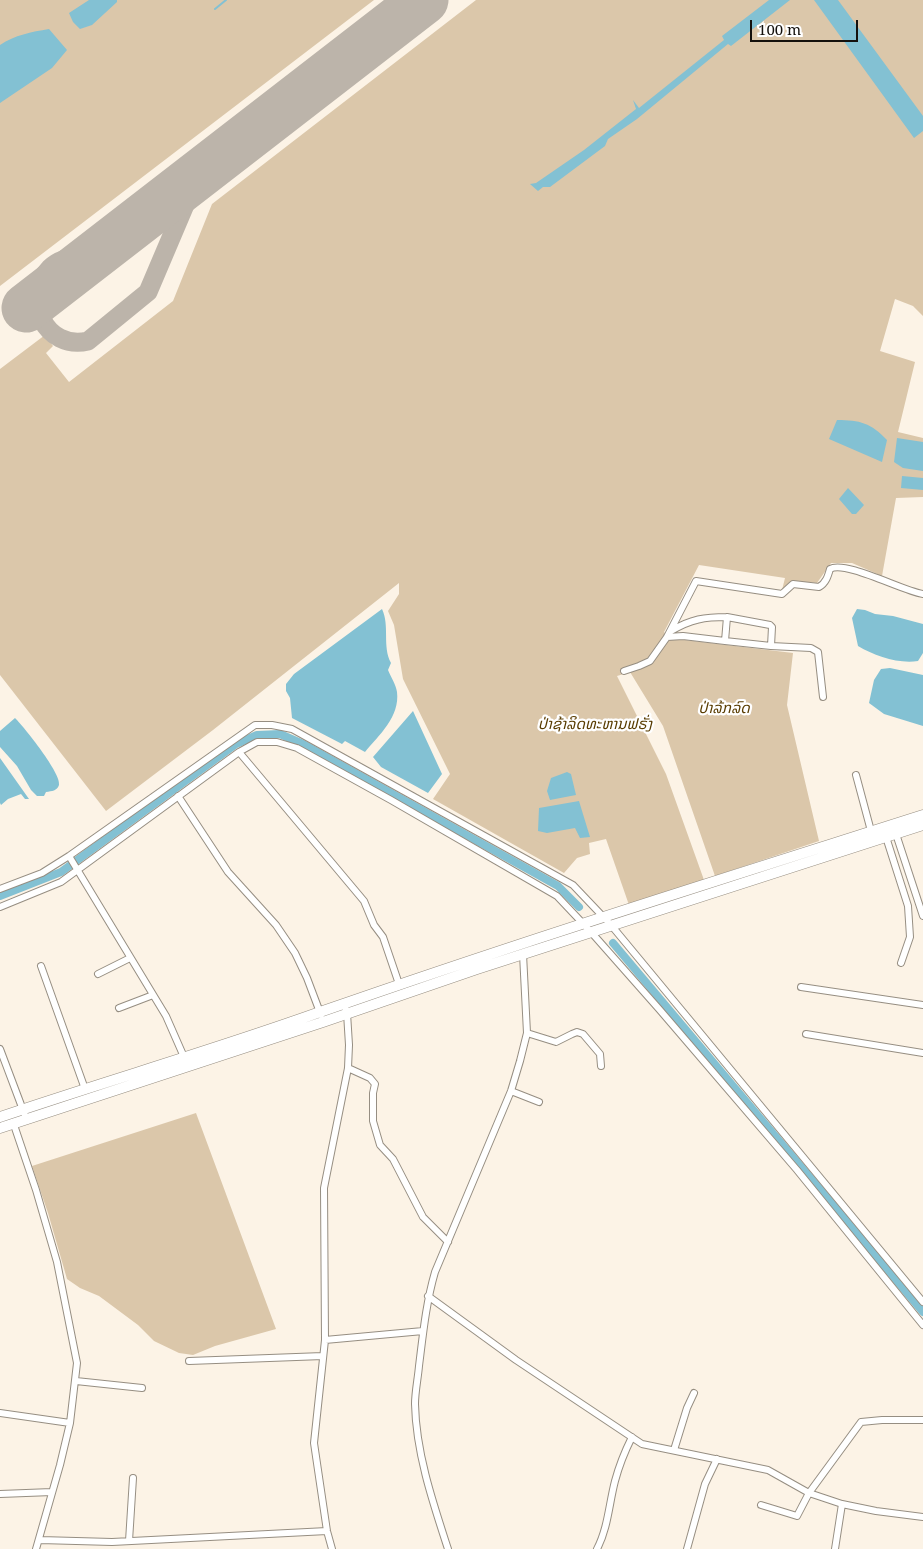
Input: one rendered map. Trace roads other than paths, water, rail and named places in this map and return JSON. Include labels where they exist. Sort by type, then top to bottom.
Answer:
[{"type":"highway","points":[[608,921],[714,880],[923,815]]},
{"type":"highway","points":[[0,1128],[8,1118],[322,1017],[399,984],[923,825]]},
{"type":"highway","points":[[345,1008],[523,954],[587,928]]},
{"type":"highway","points":[[25,1114],[85,1088],[322,1017]]},
{"type":"street","points":[[624,670],[650,661],[668,634],[696,581],[782,594],[793,584],[822,585],[825,583],[830,569],[837,567],[853,569],[912,592],[923,594]]},
{"type":"street","points":[[668,634],[683,624],[702,617],[728,617],[770,625],[772,627],[771,646]]},
{"type":"street","points":[[725,640],[728,617]]},
{"type":"street","points":[[668,634],[771,646],[811,648],[818,652],[824,697]]},
{"type":"street","points":[[0,889],[42,873],[70,857],[255,725],[272,725],[292,729],[573,885],[608,921],[923,1302]]},
{"type":"street","points":[[0,907],[61,882],[76,868],[239,752],[257,742],[277,742],[297,748],[557,896],[797,1170],[923,1325]]},
{"type":"street","points":[[239,752],[364,901],[374,924],[383,937],[399,984]]},
{"type":"street","points":[[856,774],[871,831]]},
{"type":"street","points":[[178,796],[228,872],[276,925],[307,978],[322,1017]]},
{"type":"street","points":[[891,835],[923,916]]},
{"type":"street","points":[[891,835],[908,906],[910,937],[901,963]]},
{"type":"street","points":[[70,857],[166,1016],[184,1057]]},
{"type":"street","points":[[448,1549],[434,1508],[419,1440],[415,1403],[423,1331],[428,1296],[435,1272],[511,1090],[520,1061],[527,1033],[523,954]]},
{"type":"street","points":[[98,974],[130,958]]},
{"type":"street","points":[[41,966],[85,1088]]},
{"type":"street","points":[[801,987],[923,1005]]},
{"type":"street","points":[[119,1008],[153,994]]},
{"type":"street","points":[[332,1549],[327,1531],[314,1443],[325,1340],[324,1188],[348,1068],[349,1045],[345,1008]]},
{"type":"street","points":[[527,1033],[556,1042],[577,1032],[583,1034],[600,1054],[601,1066]]},
{"type":"street","points":[[806,1034],[923,1053]]},
{"type":"street","points":[[0,1049],[25,1114]]},
{"type":"street","points":[[348,1068],[370,1078],[376,1084],[373,1093],[373,1121],[380,1145],[393,1159],[423,1217],[448,1242]]},
{"type":"street","points":[[511,1090],[539,1102]]},
{"type":"street","points":[[8,1118],[36,1190],[57,1262],[77,1363],[70,1423],[40,1540],[36,1549]]},
{"type":"street","points":[[428,1296],[516,1360],[642,1444],[768,1470],[809,1493],[842,1504],[876,1511],[923,1517]]},
{"type":"street","points":[[325,1340],[423,1331]]},
{"type":"street","points":[[189,1361],[323,1356]]},
{"type":"street","points":[[76,1381],[142,1388]]},
{"type":"street","points":[[674,1450],[687,1408],[694,1393]]},
{"type":"street","points":[[0,1413],[70,1423]]},
{"type":"street","points":[[761,1505],[797,1516],[809,1493],[861,1422],[923,1420]]},
{"type":"street","points":[[597,1549],[612,1502],[615,1481],[632,1437]]},
{"type":"street","points":[[688,1549],[705,1484],[717,1459]]},
{"type":"street","points":[[129,1541],[133,1478]]},
{"type":"street","points":[[0,1494],[52,1492]]},
{"type":"street","points":[[835,1549],[842,1504]]},
{"type":"street","points":[[40,1540],[111,1546],[129,1541],[327,1531]]},
{"type":"water","points":[[89,0],[117,0],[117,2],[92,25],[80,29],[73,22],[69,13]]},
{"type":"water","points":[[769,0],[790,0],[731,46],[728,44],[637,119],[608,139],[605,146],[550,187],[543,187],[538,191],[530,184],[536,183],[584,150],[636,109],[633,100],[639,108],[724,40],[722,36]]},
{"type":"water","points":[[814,0],[838,0],[923,116],[923,131],[914,138]]},
{"type":"water","points":[[49,29],[67,50],[52,68],[0,103],[0,45],[17,36]]},
{"type":"water","points":[[837,420],[859,422],[870,426],[881,434],[887,440],[882,462],[829,439]]},
{"type":"water","points":[[897,438],[923,442],[923,471],[903,468],[894,462]]},
{"type":"water","points":[[902,476],[923,478],[923,490],[901,488]]},
{"type":"water","points":[[848,488],[864,505],[856,514],[852,514],[839,499]]},
{"type":"water","points":[[382,609],[386,622],[388,656],[391,663],[388,670],[395,684],[397,701],[395,710],[387,725],[365,752],[345,741],[342,744],[292,718],[290,698],[286,691],[286,684],[294,674]]},
{"type":"water","points":[[857,609],[923,624],[923,653],[918,661],[910,662],[887,658],[858,646],[852,618]]},
{"type":"water","points":[[890,668],[923,675],[923,726],[884,714],[869,703],[874,680],[881,669]]},
{"type":"water","points":[[413,711],[442,774],[428,793],[381,767],[373,757]]},
{"type":"water","points":[[15,718],[42,751],[58,779],[59,785],[57,788],[46,792],[44,796],[37,796],[31,790],[17,766],[0,747],[0,731]]},
{"type":"water","points":[[0,758],[29,799],[25,799],[21,794],[8,799],[1,805]]},
{"type":"water","points":[[567,772],[571,774],[576,795],[550,800],[547,791],[551,778]]},
{"type":"water","points":[[579,801],[590,837],[580,838],[575,828],[547,833],[538,831],[539,808]]},
{"type":"waterway","points":[[215,9],[226,0]]},
{"type":"waterway","points":[[0,896],[61,872],[236,744],[257,735],[280,734],[303,744],[558,886],[579,907]]},
{"type":"waterway","points":[[613,943],[923,1312]]},
{"type":"park label","name":"ປ່າລ້ກລົດ","points":[[724,709]]},
{"type":"park label","name":"ປ່າຊ້າລິດທະຫານຟຣັ່ງ","points":[[595,725]]}]
